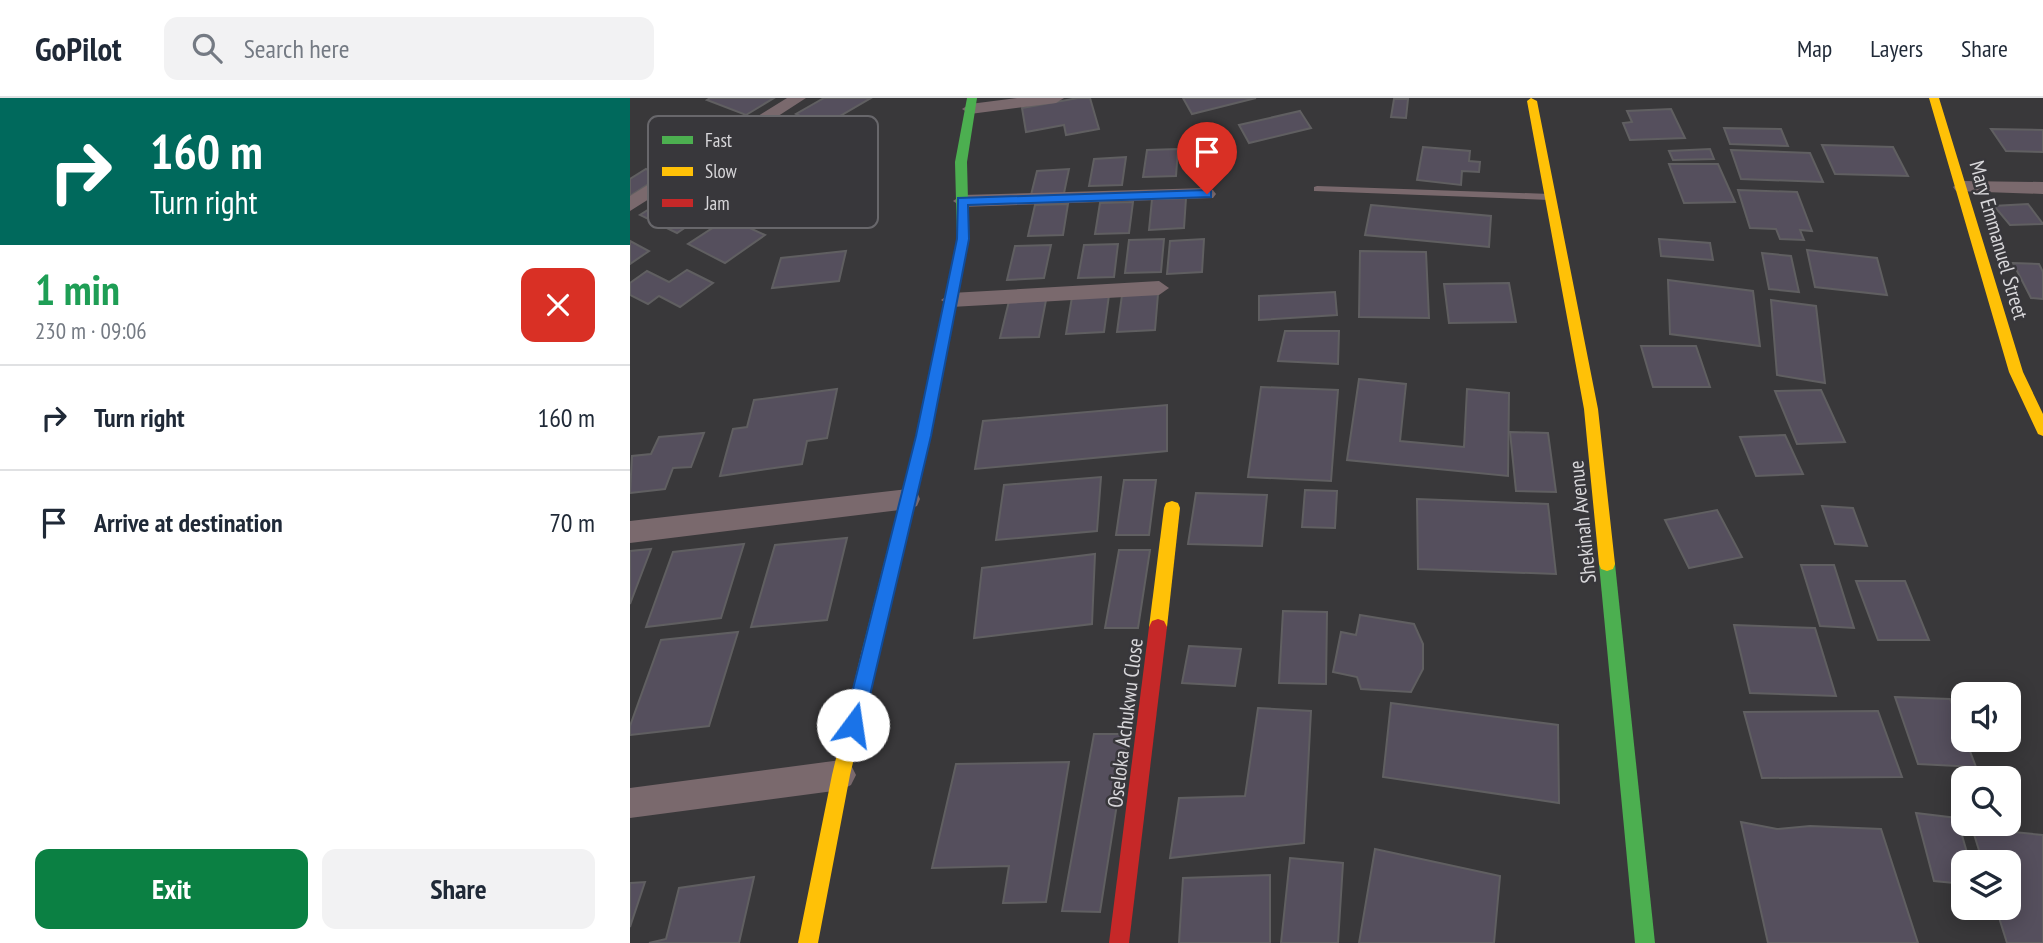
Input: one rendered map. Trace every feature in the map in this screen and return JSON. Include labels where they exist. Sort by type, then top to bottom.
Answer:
[{"type":"street","points":[[770,116],[799,98]]},
{"type":"street","points":[[808,943],[841,775],[908,499],[963,239],[961,162],[971,103],[1056,98]]},
{"type":"street","name":"Mary Emmanuel Street","points":[[1934,98],[2016,372],[2043,430]]},
{"type":"street","name":"Shekinah Avenue","points":[[1532,101],[1591,409],[1645,943]]},
{"type":"street","points":[[1962,187],[2043,188]]},
{"type":"street","points":[[630,205],[648,193]]},
{"type":"street","points":[[962,201],[1207,194]]},
{"type":"street","points":[[951,300],[1159,288]]},
{"type":"street","points":[[630,533],[908,499]]},
{"type":"street","name":"Oseloka Achukwu Close","points":[[1119,943],[1172,508]]},
{"type":"street","points":[[630,803],[841,775]]},
{"type":"lane","points":[[1317,189],[1550,197]]},
{"type":"building","points":[[774,98],[746,115],[707,100]]},
{"type":"building","points":[[824,98],[871,98],[840,116],[796,114]]},
{"type":"building","points":[[1090,98],[1099,129],[1066,135],[1064,125],[1026,132],[1022,108]]},
{"type":"building","points":[[1183,98],[1256,98],[1192,114]]},
{"type":"building","points":[[1394,99],[1408,99],[1406,118],[1391,117]]},
{"type":"building","points":[[1671,109],[1685,138],[1630,140],[1623,123],[1632,122],[1627,111]]},
{"type":"building","points":[[1300,111],[1311,128],[1249,143],[1239,125]]},
{"type":"building","points":[[1724,128],[1781,129],[1788,146],[1730,144]]},
{"type":"building","points":[[1991,129],[2043,130],[2043,152],[2006,151]]},
{"type":"building","points":[[1219,141],[1218,168],[1186,169],[1188,142]]},
{"type":"building","points":[[1822,145],[1893,147],[1908,176],[1835,174]]},
{"type":"building","points":[[1423,147],[1470,151],[1469,161],[1480,162],[1479,172],[1462,171],[1461,185],[1417,180]]},
{"type":"building","points":[[1178,149],[1176,176],[1143,177],[1147,150]]},
{"type":"building","points":[[1710,149],[1714,159],[1673,160],[1669,151]]},
{"type":"building","points":[[1731,150],[1810,153],[1823,182],[1741,179]]},
{"type":"building","points":[[1126,157],[1122,185],[1089,186],[1094,159]]},
{"type":"building","points":[[1669,164],[1718,164],[1735,202],[1684,203]]},
{"type":"building","points":[[1069,169],[1063,198],[1030,199],[1037,171]]},
{"type":"building","points":[[648,170],[648,184],[630,196],[630,179]]},
{"type":"building","points":[[1738,190],[1797,192],[1812,231],[1800,230],[1804,240],[1780,239],[1776,229],[1750,228]]},
{"type":"building","points":[[1186,198],[1184,228],[1149,230],[1152,199]]},
{"type":"building","points":[[1133,202],[1129,233],[1095,234],[1100,203]]},
{"type":"building","points":[[1068,204],[1063,235],[1028,236],[1035,205]]},
{"type":"building","points":[[2028,204],[2043,224],[2010,225],[1994,206]]},
{"type":"building","points":[[1371,205],[1491,216],[1489,247],[1365,235]]},
{"type":"building","points":[[648,210],[648,219],[640,215]]},
{"type":"building","points":[[667,228],[684,228],[677,233]]},
{"type":"building","points":[[713,228],[750,228],[765,235],[725,263],[688,244]]},
{"type":"building","points":[[1164,239],[1161,272],[1125,273],[1129,240]]},
{"type":"building","points":[[1204,239],[1202,272],[1167,274],[1170,241]]},
{"type":"building","points":[[1659,239],[1710,243],[1713,260],[1661,256]]},
{"type":"building","points":[[630,241],[649,251],[630,264]]},
{"type":"building","points":[[1118,244],[1114,277],[1078,278],[1084,245]]},
{"type":"building","points":[[1051,245],[1044,278],[1007,280],[1015,246]]},
{"type":"building","points":[[1807,250],[1877,258],[1887,295],[1815,287]]},
{"type":"building","points":[[846,251],[839,281],[772,288],[781,258]]},
{"type":"building","points":[[1360,251],[1426,252],[1429,318],[1359,317]]},
{"type":"building","points":[[1762,253],[1791,256],[1799,292],[1769,289]]},
{"type":"building","points":[[2013,263],[2039,264],[2043,272],[2043,299],[2031,298]]},
{"type":"building","points":[[687,270],[713,283],[680,307],[659,296],[648,304],[630,295],[630,283],[647,271],[669,282]]},
{"type":"building","points":[[1668,280],[1753,291],[1760,346],[1670,334]]},
{"type":"building","points":[[1509,283],[1516,322],[1449,323],[1444,284]]},
{"type":"building","points":[[1335,292],[1337,315],[1259,320],[1259,296]]},
{"type":"building","points":[[1158,294],[1155,330],[1117,332],[1122,295]]},
{"type":"building","points":[[1109,295],[1104,332],[1066,334],[1072,297]]},
{"type":"building","points":[[1046,300],[1039,337],[1000,338],[1009,301]]},
{"type":"building","points":[[1771,300],[1816,306],[1825,383],[1777,375]]},
{"type":"building","points":[[1285,331],[1339,331],[1338,364],[1278,361]]},
{"type":"building","points":[[1641,346],[1696,346],[1710,387],[1653,387]]},
{"type":"building","points":[[1359,379],[1406,384],[1400,441],[1464,447],[1467,389],[1509,393],[1508,476],[1347,460]]},
{"type":"building","points":[[1261,387],[1338,390],[1331,481],[1248,477]]},
{"type":"building","points":[[837,389],[827,438],[807,441],[802,464],[720,476],[733,429],[747,427],[754,400]]},
{"type":"building","points":[[1821,390],[1845,442],[1797,444],[1775,391]]},
{"type":"building","points":[[1167,405],[1167,451],[975,469],[983,421]]},
{"type":"building","points":[[1510,432],[1548,433],[1556,492],[1516,491]]},
{"type":"building","points":[[704,433],[691,467],[673,468],[665,489],[630,493],[632,456],[651,454],[659,437]]},
{"type":"building","points":[[1785,435],[1803,474],[1756,476],[1740,437]]},
{"type":"building","points":[[1101,477],[1097,531],[996,540],[1004,485]]},
{"type":"building","points":[[1124,480],[1156,480],[1149,535],[1116,535]]},
{"type":"building","points":[[1305,490],[1337,491],[1335,528],[1302,527]]},
{"type":"building","points":[[1196,493],[1267,495],[1262,546],[1188,544]]},
{"type":"building","points":[[1417,499],[1548,504],[1556,574],[1418,569]]},
{"type":"building","points":[[1822,506],[1853,508],[1867,546],[1835,544]]},
{"type":"building","points":[[1717,510],[1742,557],[1689,568],[1665,520]]},
{"type":"building","points":[[847,538],[827,620],[751,627],[775,545]]},
{"type":"building","points":[[744,544],[721,618],[646,627],[673,552]]},
{"type":"building","points":[[651,549],[630,604],[630,551]]},
{"type":"building","points":[[1119,550],[1150,550],[1138,628],[1105,628]]},
{"type":"building","points":[[1095,554],[1092,624],[974,638],[982,568]]},
{"type":"building","points":[[1801,565],[1834,565],[1854,628],[1820,626]]},
{"type":"building","points":[[1856,581],[1905,581],[1929,640],[1878,640]]},
{"type":"building","points":[[1283,611],[1327,612],[1326,684],[1279,683]]},
{"type":"building","points":[[1360,615],[1414,624],[1423,644],[1423,669],[1411,692],[1361,689],[1357,677],[1333,672],[1341,632],[1356,635]]},
{"type":"building","points":[[1734,625],[1815,628],[1836,696],[1750,693]]},
{"type":"building","points":[[738,632],[709,726],[630,735],[630,726],[661,640]]},
{"type":"building","points":[[1189,646],[1241,649],[1235,686],[1182,683]]},
{"type":"building","points":[[1895,697],[1950,699],[1951,752],[1970,752],[1976,766],[1918,764]]},
{"type":"building","points":[[1391,703],[1558,725],[1559,803],[1383,777]]},
{"type":"building","points":[[1258,708],[1311,711],[1304,843],[1170,858],[1179,798],[1245,796]]},
{"type":"building","points":[[1878,711],[1902,777],[1762,778],[1744,712]]},
{"type":"building","points":[[1094,734],[1128,734],[1100,912],[1062,911]]},
{"type":"building","points":[[1069,762],[1046,902],[1003,903],[1009,866],[932,868],[956,764]]},
{"type":"building","points":[[1916,813],[1951,817],[1951,836],[1962,836],[1966,850],[1951,850],[1951,883],[1934,881]]},
{"type":"building","points":[[1741,822],[1777,829],[1810,826],[1881,829],[1918,943],[1768,943]]},
{"type":"building","points":[[2021,833],[2043,835],[2043,943],[2007,943],[2000,920],[2021,920],[2021,850],[1979,850],[1975,836],[2021,836]]},
{"type":"building","points":[[1375,849],[1500,876],[1494,943],[1359,943]]},
{"type":"building","points":[[1290,858],[1343,863],[1338,943],[1281,943]]},
{"type":"building","points":[[1270,875],[1270,943],[1179,943],[1183,878]]},
{"type":"building","points":[[754,877],[739,943],[649,943],[666,939],[679,888]]},
{"type":"building","points":[[645,882],[630,927],[630,883]]},
{"type":"traffic: fast","points":[[871,650],[923,436],[963,239],[961,162],[972,98]]},
{"type":"traffic: fast","points":[[1607,564],[1645,943]]},
{"type":"traffic: slow","points":[[1934,98],[2016,372],[2043,430]]},
{"type":"traffic: slow","points":[[1532,101],[1591,409],[1607,564]]},
{"type":"traffic: slow","points":[[1158,627],[1172,508]]},
{"type":"traffic: slow","points":[[808,943],[841,775],[871,650]]},
{"type":"traffic: jam","points":[[1119,943],[1158,627]]},
{"type":"route","points":[[853,725],[923,436],[963,239],[962,201],[1207,194]]}]
